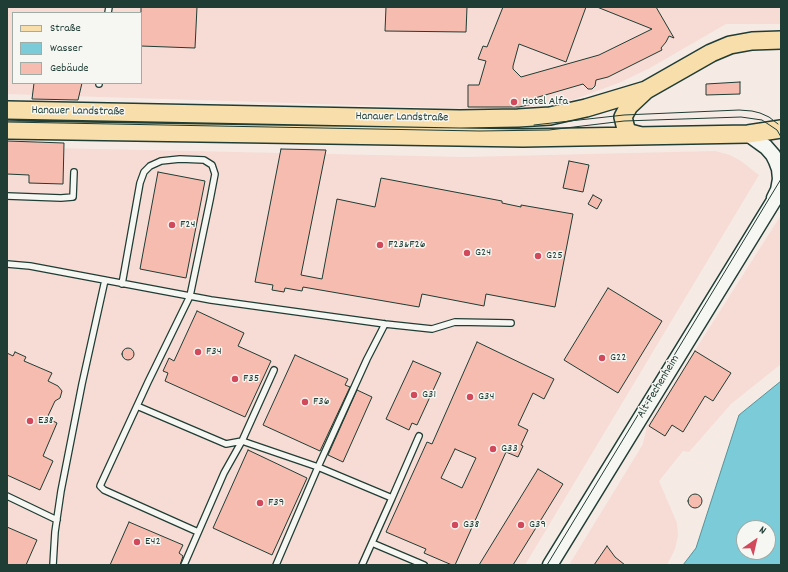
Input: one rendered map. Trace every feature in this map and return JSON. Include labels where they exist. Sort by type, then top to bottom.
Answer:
[{"type":"main road","name":"Hanauer Landstraße","points":[[7,110],[336,118],[460,119],[550,116],[586,108],[646,90],[711,53],[730,45],[752,41],[781,40]]},
{"type":"main road","points":[[646,90],[629,106],[623,117],[626,129],[630,133],[647,136]]},
{"type":"main road","name":"Hanauer Landstraße","points":[[7,130],[522,138],[748,134],[781,129]]},
{"type":"street","name":"Alt-Fechenheim","points":[[748,134],[770,150],[779,168],[779,184],[776,194],[768,209]]},
{"type":"street","name":"Alt-Fechenheim","points":[[550,565],[781,189]]},
{"type":"lane","points":[[122,284],[140,183],[144,172],[150,166],[161,161],[180,159],[204,160],[212,165],[215,174],[190,296],[136,406],[100,486],[104,490],[198,532]]},
{"type":"lane","points":[[7,196],[73,197],[74,172]]},
{"type":"lane","points":[[7,264],[30,266],[190,296],[385,324],[432,329],[455,322],[511,323]]},
{"type":"lane","points":[[53,565],[57,520],[63,484],[82,384],[105,280]]},
{"type":"lane","points":[[276,565],[318,467],[367,359],[385,324]]},
{"type":"lane","points":[[184,565],[224,472],[242,441],[274,370]]},
{"type":"lane","points":[[136,406],[226,444],[242,441],[318,467],[392,498]]},
{"type":"lane","points":[[362,565],[419,436]]},
{"type":"lane","points":[[7,496],[57,520]]},
{"type":"lane","points":[[372,543],[424,565]]},
{"type":"shaded area","points":[[7,7],[781,7],[781,24],[726,24],[650,68],[621,82],[573,100],[512,110],[7,94]]},
{"type":"shaded area","points":[[7,147],[465,157],[715,151],[730,155],[741,161],[759,175],[525,565],[7,565]]},
{"type":"shaded area","points":[[781,215],[781,364],[731,404],[689,452],[683,451],[659,481],[677,523],[678,536],[675,549],[667,565],[569,565],[643,444],[647,426]]},
{"type":"water","points":[[781,381],[781,565],[683,565],[696,548],[739,415]]},
{"type":"building","points":[[141,7],[197,7],[195,48],[142,46]]},
{"type":"building","points":[[386,7],[467,7],[466,32],[385,31]]},
{"type":"building","points":[[503,7],[586,7],[566,62],[519,44],[513,69],[521,77],[599,55],[652,29],[597,7],[656,7],[674,38],[669,36],[661,48],[662,50],[608,77],[596,80],[595,86],[592,89],[588,89],[583,84],[535,98],[537,103],[519,107],[468,107],[468,85],[479,85],[486,61],[478,59],[483,46],[487,47]]},
{"type":"building","points":[[740,82],[740,94],[706,95],[706,84]]},
{"type":"building","points":[[34,84],[82,84],[78,100],[32,99]]},
{"type":"building","points":[[7,141],[64,143],[63,184],[29,183],[29,175],[7,174]]},
{"type":"building","points":[[281,149],[326,150],[301,275],[322,279],[337,199],[375,207],[381,178],[502,201],[502,203],[521,207],[521,205],[573,214],[555,307],[486,294],[484,306],[422,294],[419,307],[303,287],[302,291],[285,288],[284,292],[272,290],[273,285],[255,282]]},
{"type":"building","points":[[569,161],[589,165],[583,192],[563,188]]},
{"type":"building","name":"F24","points":[[158,172],[205,181],[186,278],[140,269]]},
{"type":"building","points":[[593,195],[602,200],[597,209],[588,204]]},
{"type":"building","points":[[608,288],[662,321],[618,393],[564,360]]},
{"type":"building","points":[[197,311],[244,333],[238,346],[271,361],[245,417],[165,381],[168,373],[163,371],[169,358],[174,361]]},
{"type":"building","points":[[477,342],[554,379],[544,399],[533,393],[518,425],[528,430],[521,445],[523,446],[518,457],[506,452],[455,565],[424,553],[426,549],[386,532],[427,442],[432,444]],"holes":[[[455,449],[476,458],[462,488],[441,478]]]},
{"type":"building","points":[[126,348],[130,348],[134,354],[130,360],[126,360],[122,356],[122,352]]},
{"type":"building","points":[[695,351],[731,373],[713,401],[705,396],[683,432],[672,425],[665,436],[649,426]]},
{"type":"building","name":"E38","points":[[15,352],[26,357],[24,361],[52,373],[48,381],[58,386],[62,391],[60,398],[55,401],[47,418],[57,423],[43,456],[53,461],[40,490],[7,475],[7,353],[13,356]]},
{"type":"building","name":"F36","points":[[295,355],[348,379],[345,385],[350,387],[320,451],[263,425]]},
{"type":"building","name":"G31","points":[[413,361],[441,373],[417,425],[412,423],[409,430],[386,419]]},
{"type":"building","points":[[357,390],[372,397],[343,462],[328,455]]},
{"type":"building","name":"F39","points":[[248,450],[307,478],[272,555],[213,528]]},
{"type":"building","name":"G39","points":[[538,469],[563,484],[513,565],[479,565]]},
{"type":"building","points":[[692,494],[698,494],[702,498],[702,504],[698,508],[692,508],[688,504],[688,498]]},
{"type":"building","name":"E42","points":[[129,522],[183,545],[179,553],[183,556],[180,565],[110,565]]},
{"type":"building","points":[[7,527],[37,540],[26,565],[7,565]]},
{"type":"building","points":[[607,546],[615,557],[625,565],[594,565]]},
{"type":"tram line","points":[[534,125],[624,115],[739,110],[760,113],[769,117],[778,124]]},
{"type":"tram line","points":[[7,122],[479,131],[549,130],[624,121],[741,117],[762,120],[777,130],[781,137]]},
{"type":"tram line","points":[[547,565],[781,179]]},
{"type":"place","name":"Hotel Alfa","points":[[514,102]]},
{"type":"place","name":"F24","points":[[172,225]]},
{"type":"place","name":"F23&F26","points":[[380,245]]},
{"type":"place","name":"G24","points":[[467,253]]},
{"type":"place","name":"G25","points":[[538,256]]},
{"type":"place","name":"F34","points":[[198,352]]},
{"type":"place","name":"G22","points":[[602,358]]},
{"type":"place","name":"F35","points":[[235,379]]},
{"type":"place","name":"G31","points":[[414,395]]},
{"type":"place","name":"G34","points":[[470,397]]},
{"type":"place","name":"F36","points":[[305,402]]},
{"type":"place","name":"E38","points":[[30,421]]},
{"type":"place","name":"G33","points":[[493,449]]},
{"type":"place","name":"F39","points":[[260,503]]},
{"type":"place","name":"G38","points":[[455,525]]},
{"type":"place","name":"G39","points":[[521,525]]},
{"type":"place","name":"E42","points":[[137,542]]}]
